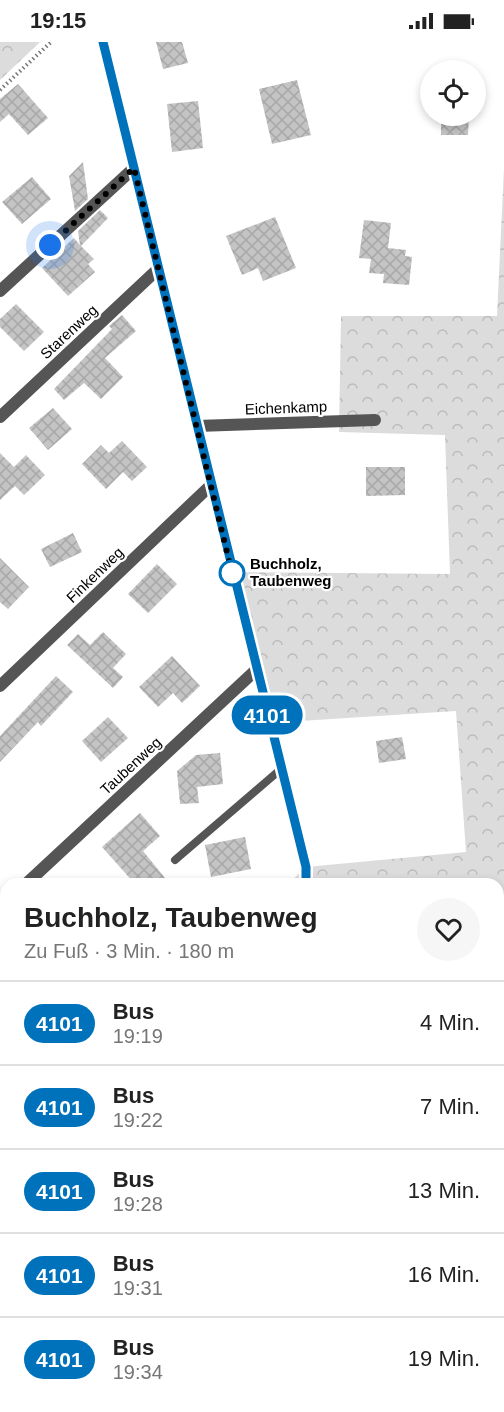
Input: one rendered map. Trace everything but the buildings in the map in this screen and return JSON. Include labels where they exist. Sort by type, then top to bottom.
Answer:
[{"type":"street","points":[[103,42],[306,867],[306,878]]},
{"type":"street","points":[[0,291],[134,168]]},
{"type":"street","name":"Starenweg","points":[[0,417],[158,269]]},
{"type":"street","name":"Eichenkamp","points":[[197,426],[375,420]]},
{"type":"street","name":"Finkenweg","points":[[0,686],[211,485]]},
{"type":"street","name":"Taubenweg","points":[[32,878],[256,670]]},
{"type":"lane","points":[[175,860],[281,769]]},
{"type":"path","points":[[0,90],[51,42]]},
{"type":"green space","points":[[0,42],[40,42],[0,80]]},
{"type":"green space","points":[[504,168],[504,878],[294,878],[306,867],[466,852],[456,711],[269,723],[232,572],[450,574],[445,435],[339,432],[341,316],[497,316]]},
{"type":"bus line","name":"4101","points":[[103,42],[264,705],[306,867],[306,878]]},
{"type":"place","name":"Buchholz, Taubenweg","points":[[232,573]]},
{"type":"route","points":[[50,245],[134,168],[232,573]]}]
